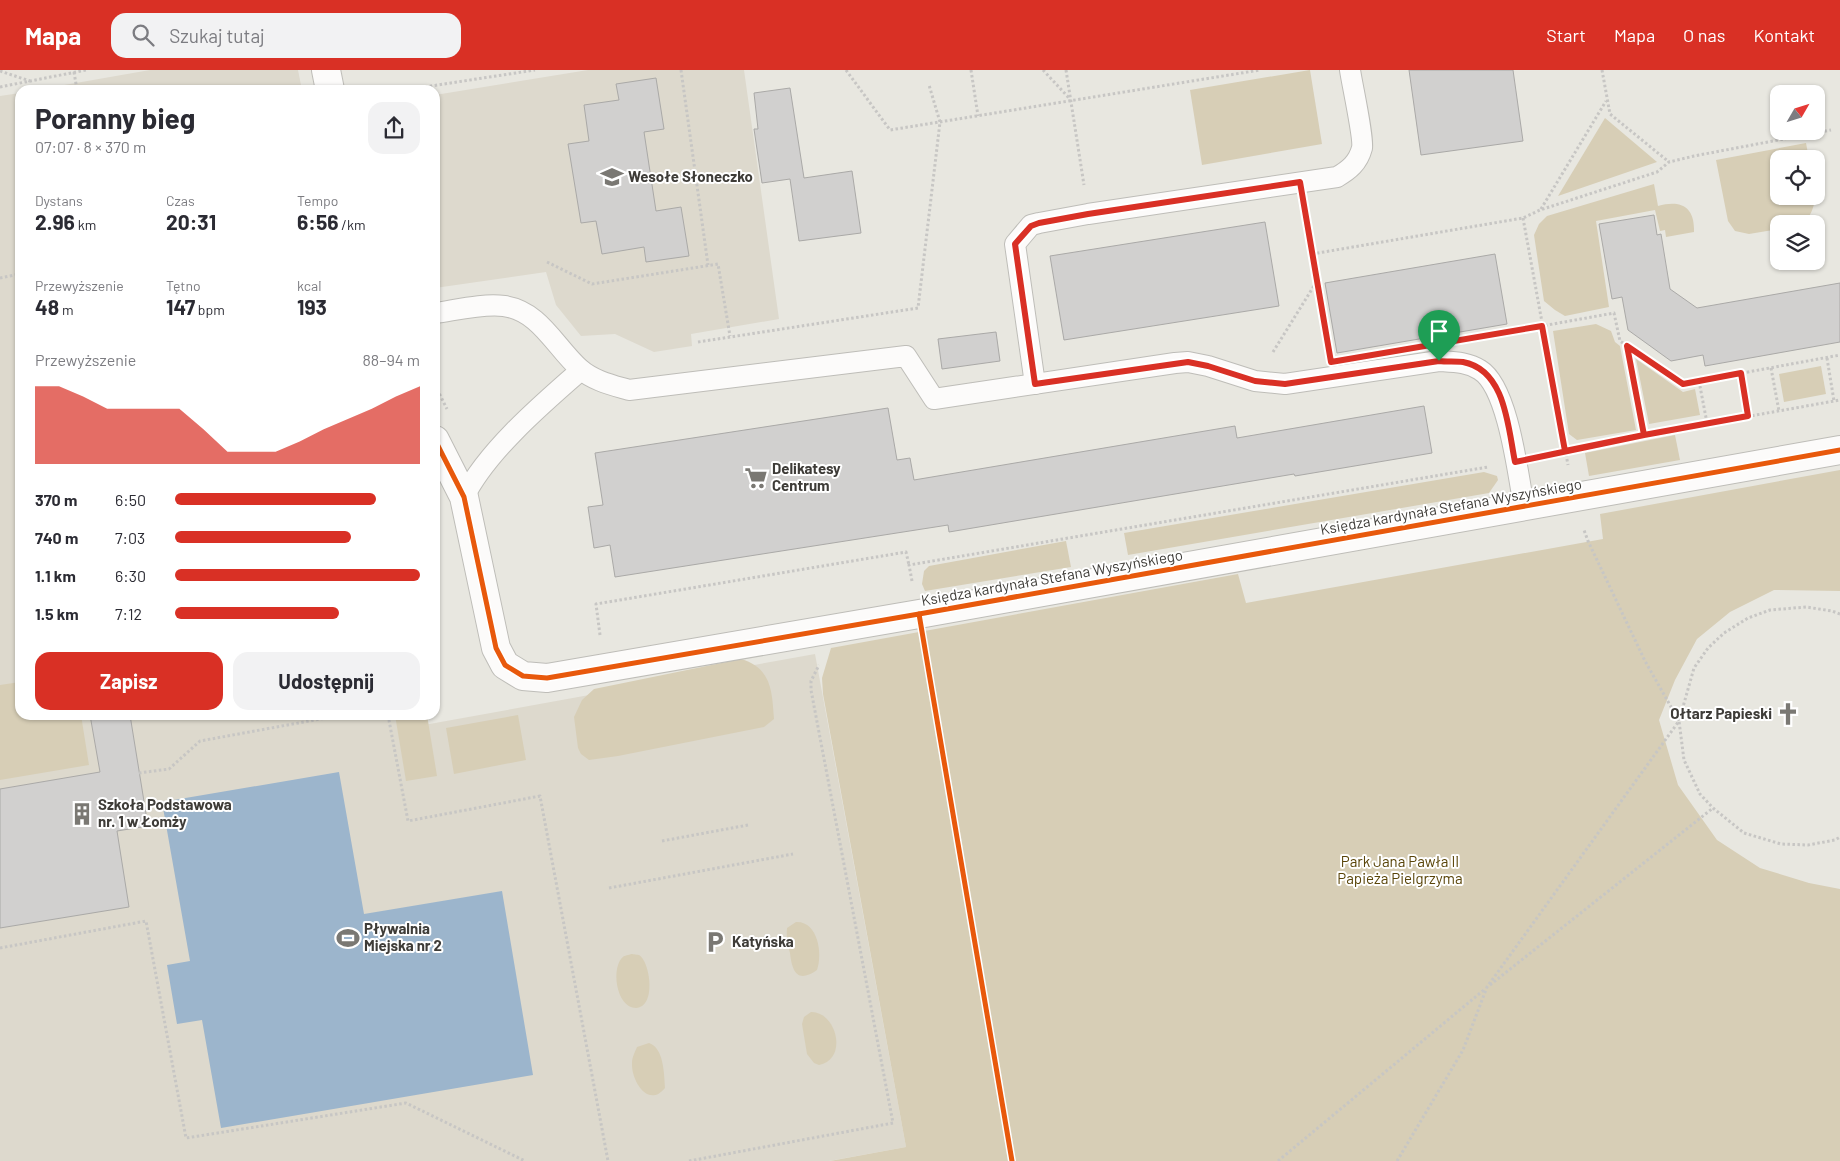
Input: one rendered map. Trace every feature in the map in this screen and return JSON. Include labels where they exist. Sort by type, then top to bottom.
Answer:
[{"type":"street","points":[[326,70],[329,85]]},
{"type":"street","name":"Księdza kardynała Stefana Wyszyńskiego","points":[[440,450],[464,497],[496,648],[505,665],[524,676],[547,678],[919,614],[1840,450]]},
{"type":"lane","points":[[1035,384],[1015,244],[1031,226],[1088,214],[1337,177],[1350,169],[1357,160],[1363,146],[1350,70]]},
{"type":"lane","points":[[440,312],[488,306],[504,306],[526,312],[544,328],[563,352],[581,370],[603,383],[629,390],[906,356],[934,400],[1188,362],[1208,366],[1255,381],[1285,384],[1439,361],[1464,362],[1481,370],[1494,385],[1503,403],[1524,507]]},
{"type":"lane","points":[[464,497],[473,479],[495,453],[545,402],[581,370]]},
{"type":"path","points":[[0,87],[86,70]]},
{"type":"path","points":[[438,85],[535,70]]},
{"type":"path","points":[[681,70],[708,265]]},
{"type":"path","points":[[846,70],[890,130],[1260,70]]},
{"type":"path","points":[[1043,70],[1071,100]]},
{"type":"path","points":[[1066,70],[1088,214]]},
{"type":"path","points":[[1602,70],[1606,101],[1610,114],[1669,162]]},
{"type":"path","points":[[0,71],[31,81]]},
{"type":"path","points":[[972,71],[978,116]]},
{"type":"path","points":[[74,72],[76,85]]},
{"type":"path","points":[[698,342],[918,308],[940,122],[929,85]]},
{"type":"path","points":[[1540,210],[1606,101]]},
{"type":"path","points":[[1312,254],[1523,218],[1540,210],[1658,172],[1669,162],[1831,130]]},
{"type":"path","points":[[1300,182],[1334,377]]},
{"type":"path","points":[[1523,218],[1565,451],[1575,498],[1588,541],[1645,661],[1679,721],[1684,760],[1700,794],[1713,808],[1744,832],[1781,844],[1808,845],[1835,840],[1840,837]]},
{"type":"path","points":[[547,262],[592,284],[718,264],[730,336]]},
{"type":"path","points":[[0,278],[15,275]]},
{"type":"path","points":[[1255,381],[1317,280]]},
{"type":"path","points":[[1475,338],[1614,313],[1620,341],[1683,384],[1840,355]]},
{"type":"path","points":[[1627,346],[1644,435]]},
{"type":"path","points":[[1827,358],[1834,401]]},
{"type":"path","points":[[1771,368],[1779,411]]},
{"type":"path","points":[[1741,373],[1748,416]]},
{"type":"path","points":[[1700,381],[1707,424]]},
{"type":"path","points":[[909,565],[1515,462],[1644,435],[1840,400]]},
{"type":"path","points":[[606,668],[596,604],[906,552],[919,614],[1012,1161]]},
{"type":"path","points":[[1397,1161],[1463,1050],[1487,987],[1679,721],[1694,668],[1708,648],[1724,633],[1748,618],[1770,610],[1806,606],[1840,614]]},
{"type":"path","points":[[689,1161],[893,1123],[811,690],[812,681],[819,665]]},
{"type":"path","points":[[139,774],[169,769],[200,742],[316,720]]},
{"type":"path","points":[[389,720],[408,821],[540,796],[608,1161]]},
{"type":"path","points":[[1278,1161],[1487,987],[1713,808]]},
{"type":"path","points":[[662,841],[748,825]]},
{"type":"path","points":[[609,888],[793,854]]},
{"type":"path","points":[[0,948],[146,921],[186,1138],[406,1103],[525,1161]]},
{"type":"shaded area","points":[[150,70],[298,70],[301,85],[64,85]]},
{"type":"shaded area","points":[[588,70],[744,70],[779,319],[691,334],[692,346],[654,352],[615,334],[581,336],[556,305],[546,272],[440,287],[440,94]]},
{"type":"shaded area","points":[[15,94],[15,720],[423,720],[424,725],[815,654],[906,1147],[829,1161],[0,1161],[0,96]]},
{"type":"green space","points":[[1310,70],[1322,144],[1202,165],[1190,90]]},
{"type":"green space","points":[[1605,118],[1657,162],[1558,196]]},
{"type":"green space","points":[[1806,143],[1807,150],[1770,150],[1770,205],[1814,205],[1810,215],[1770,215],[1770,230],[1749,234],[1735,231],[1728,221],[1716,160]]},
{"type":"green space","points":[[1654,184],[1658,206],[1673,204],[1685,207],[1692,216],[1694,232],[1666,237],[1665,230],[1660,231],[1655,210],[1596,221],[1609,307],[1565,316],[1544,301],[1534,235],[1539,224],[1547,216]]},
{"type":"green space","points":[[1596,324],[1611,331],[1615,342],[1620,346],[1636,430],[1577,440],[1569,434],[1553,331]]},
{"type":"green space","points":[[1636,359],[1683,392],[1695,389],[1700,415],[1649,424]]},
{"type":"green space","points":[[1821,366],[1826,394],[1784,402],[1779,374]]},
{"type":"green space","points":[[1675,435],[1680,460],[1589,476],[1585,453]]},
{"type":"green space","name":"Park Jana Pawła II Papieża Pielgrzyma","points":[[1840,470],[1840,591],[1774,590],[1730,612],[1697,639],[1675,680],[1659,720],[1678,785],[1717,840],[1760,868],[1809,883],[1840,889],[1840,1161],[830,1161],[906,1147],[823,694],[822,678],[831,648],[1238,574],[1246,603],[1603,539],[1600,514]]},
{"type":"green space","points":[[1484,472],[1497,476],[1498,480],[1489,493],[1128,555],[1124,533]]},
{"type":"green space","points":[[1066,541],[1071,567],[925,591],[922,584],[924,571],[929,566]]},
{"type":"green space","points":[[741,659],[759,668],[768,682],[771,691],[774,719],[764,727],[618,756],[589,760],[581,754],[578,748],[574,717],[582,700],[594,689]]},
{"type":"green space","points":[[15,683],[15,720],[82,720],[89,765],[0,780],[0,685]]},
{"type":"green space","points":[[518,715],[526,760],[454,774],[446,728]]},
{"type":"green space","points":[[396,720],[428,720],[437,776],[406,781]]},
{"type":"green space","points":[[796,922],[803,923],[809,927],[814,933],[819,948],[817,970],[805,976],[800,976],[794,970],[787,941],[787,928]]},
{"type":"green space","points":[[639,955],[643,959],[650,983],[647,1000],[643,1006],[636,1008],[629,1006],[624,1001],[617,986],[616,977],[620,961],[624,956]]},
{"type":"green space","points":[[811,1012],[820,1014],[827,1019],[836,1036],[834,1054],[828,1061],[819,1065],[814,1063],[807,1054],[802,1024],[804,1017]]},
{"type":"green space","points":[[649,1043],[658,1050],[665,1082],[665,1088],[659,1094],[653,1095],[647,1094],[642,1090],[632,1070],[632,1059],[637,1047]]},
{"type":"water","name":"Pływalnia Miejska nr 2","points":[[339,772],[364,914],[502,891],[533,1075],[221,1128],[202,1020],[177,1024],[167,965],[190,961],[162,802]]},
{"type":"building","points":[[1409,70],[1513,70],[1523,141],[1421,155]]},
{"type":"building","name":"Wesołe Słoneczko","points":[[656,78],[664,129],[644,132],[656,211],[681,207],[689,256],[646,262],[644,247],[602,254],[596,221],[581,223],[568,144],[589,141],[584,105],[619,100],[616,84]]},
{"type":"building","points":[[790,88],[804,178],[852,171],[861,233],[799,241],[790,179],[762,183],[754,129],[758,129],[754,93]]},
{"type":"building","points":[[1654,215],[1657,235],[1661,234],[1670,289],[1697,308],[1840,283],[1840,342],[1705,366],[1703,355],[1671,361],[1628,330],[1622,297],[1612,299],[1599,224]]},
{"type":"building","points":[[1265,222],[1279,306],[1064,340],[1050,256]]},
{"type":"building","points":[[1495,254],[1507,324],[1337,353],[1325,283]]},
{"type":"building","points":[[996,332],[1000,361],[942,369],[938,339]]},
{"type":"building","points":[[1424,406],[1432,453],[1295,476],[1294,474],[949,532],[948,525],[615,577],[610,545],[594,548],[588,507],[603,505],[595,453],[888,408],[897,460],[910,458],[914,480],[1235,426],[1237,438]]},
{"type":"building","name":"Szkoła Podstawowa nr. 1 w Łomży","points":[[91,720],[131,720],[148,826],[117,831],[129,907],[0,928],[0,789],[100,772]]},
{"type":"cycle path","points":[[440,450],[464,497],[496,648],[505,665],[523,676],[547,678],[919,614],[1840,450]]},
{"type":"cycle path","points":[[919,614],[1012,1161]]},
{"type":"place","name":"Wesołe Słoneczko","points":[[612,177]]},
{"type":"place","name":"Delikatesy Centrum","points":[[756,478]]},
{"type":"place","name":"Ołtarz Papieski","points":[[1788,714]]},
{"type":"place","name":"Szkoła Podstawowa nr. 1 w Łomży","points":[[82,814]]},
{"type":"place","name":"Pływalnia Miejska nr 2","points":[[348,938]]},
{"type":"place","name":"Katyńska","points":[[715,942]]},
{"type":"route","points":[[1439,361],[1285,384],[1255,381],[1231,375],[1208,366],[1188,362],[1035,384],[1015,244],[1031,226],[1039,223],[1300,182],[1331,362],[1542,326],[1565,451],[1644,435],[1748,416],[1741,373],[1683,384],[1627,346],[1644,435],[1515,462],[1503,403],[1494,385],[1481,370],[1464,362],[1439,361]]}]
